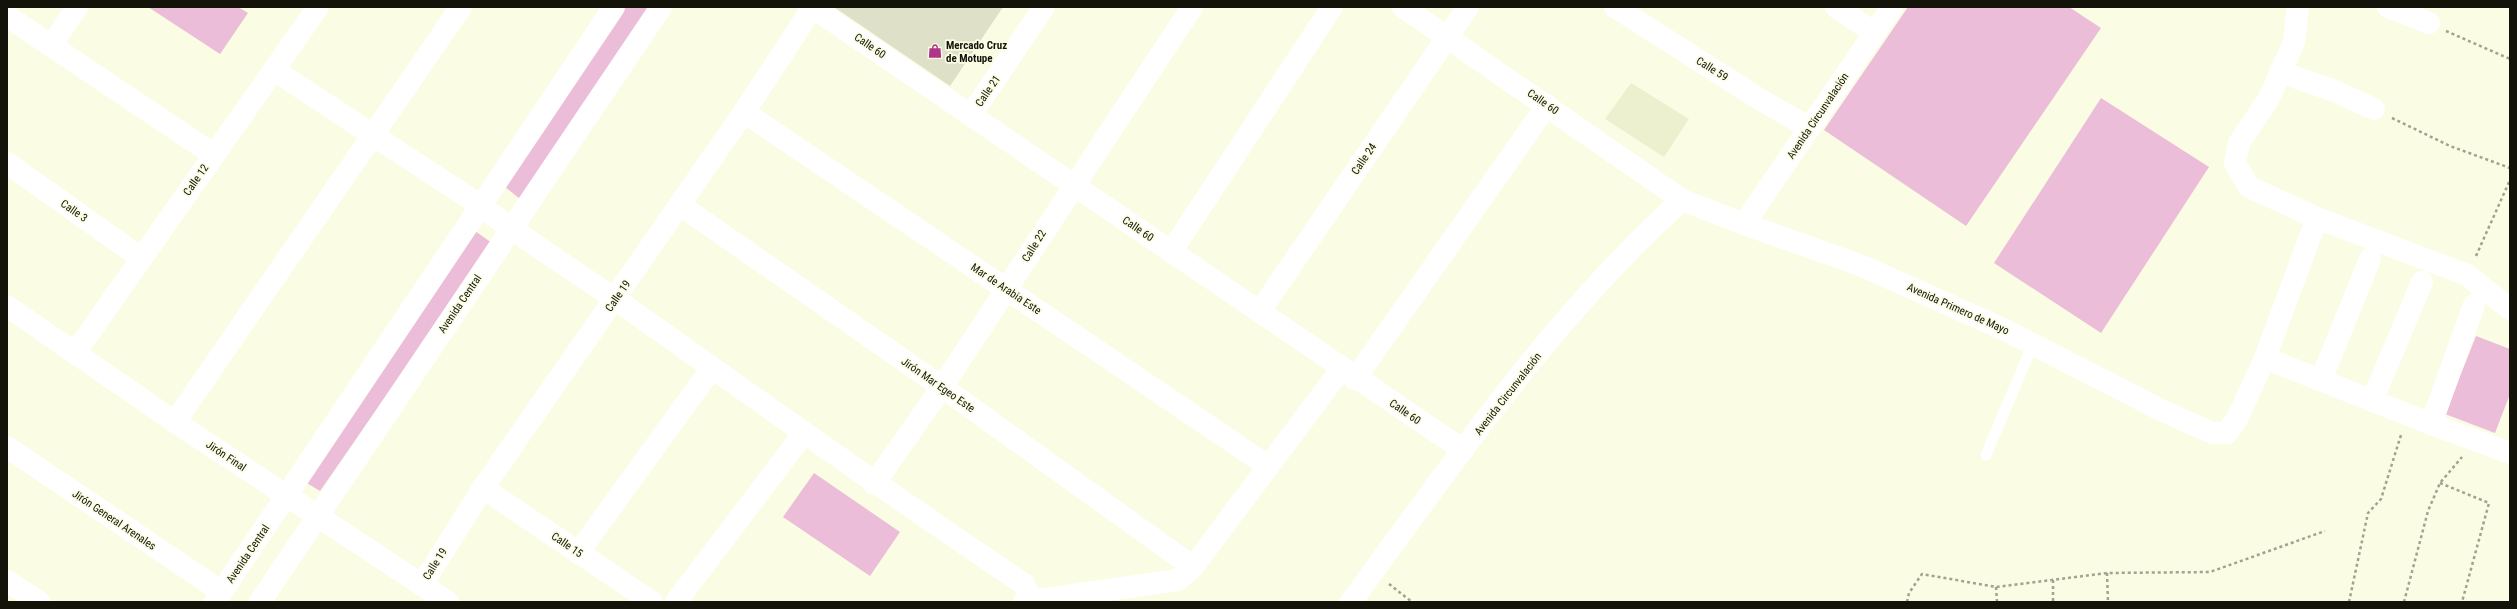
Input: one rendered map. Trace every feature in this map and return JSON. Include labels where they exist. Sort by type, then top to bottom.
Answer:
[{"type":"street","points":[[51,46],[77,7]]},
{"type":"street","name":"Calle 12","points":[[75,353],[318,7]]},
{"type":"street","points":[[175,422],[461,7]]},
{"type":"street","name":"Avenida Central","points":[[219,597],[614,7]]},
{"type":"street","name":"Avenida Central","points":[[260,602],[661,7]]},
{"type":"street","name":"Calle 60","points":[[813,7],[1171,252],[1260,311],[1349,374],[1463,450]]},
{"type":"street","name":"Calle 19","points":[[422,585],[483,488],[616,299],[744,112],[813,7]]},
{"type":"street","name":"Calle 21","points":[[972,116],[1044,7]]},
{"type":"street","name":"Calle 22","points":[[874,484],[942,387],[1073,185],[1192,7]]},
{"type":"street","points":[[1171,252],[1332,7]]},
{"type":"street","name":"Calle 60","points":[[1403,7],[1547,105],[1682,200]]},
{"type":"street","name":"Calle 24","points":[[1260,311],[1468,7]]},
{"type":"street","name":"Calle 59","points":[[1615,7],[1761,100],[1810,128]]},
{"type":"street","points":[[1836,7],[1875,33]]},
{"type":"street","name":"Avenida Circunvalación","points":[[1744,224],[1892,7]]},
{"type":"street","points":[[2298,7],[2294,42],[2269,98],[2239,143],[2235,163],[2249,187],[2317,218],[2467,275],[2510,309]]},
{"type":"street","points":[[2388,7],[2429,23]]},
{"type":"street","points":[[7,16],[214,155]]},
{"type":"street","points":[[274,70],[481,206],[511,229],[616,299],[874,484],[1024,584],[1029,602],[1178,580],[1193,567],[1268,466],[1349,374],[1547,105]]},
{"type":"street","points":[[2280,72],[2332,90],[2374,109]]},
{"type":"street","name":"Mar de Arabia Este","points":[[744,112],[1268,466]]},
{"type":"street","name":"Calle 3","points":[[7,163],[142,258]]},
{"type":"street","name":"Avenida Circunvalación","points":[[1351,602],[1463,450],[1587,293],[1638,240],[1682,200]]},
{"type":"street","name":"Avenida Primero de Mayo","points":[[1682,200],[1744,224],[1860,265],[2033,344],[2161,410],[2212,434],[2227,433],[2237,419],[2265,358]]},
{"type":"street","name":"Jirón Mar Egeo Este","points":[[680,205],[942,387],[1193,567]]},
{"type":"street","points":[[2317,218],[2265,358],[2431,424],[2510,452]]},
{"type":"street","points":[[2321,380],[2370,260]]},
{"type":"street","points":[[2372,401],[2422,282]]},
{"type":"street","points":[[2431,424],[2474,305]]},
{"type":"street","name":"Jirón Final","points":[[7,306],[175,422],[448,602]]},
{"type":"street","points":[[578,553],[712,368]]},
{"type":"street","points":[[676,602],[804,433]]},
{"type":"street","name":"Jirón General Arenales","points":[[7,447],[219,597]]},
{"type":"street","name":"Calle 15","points":[[483,488],[652,602]]},
{"type":"street","points":[[7,581],[39,602]]},
{"type":"lane","points":[[1986,455],[2033,344]]},
{"type":"path","points":[[2429,23],[2510,59]]},
{"type":"path","points":[[2374,109],[2450,146],[2510,168]]},
{"type":"path","points":[[2467,275],[2510,180]]},
{"type":"path","points":[[2349,602],[2368,513],[2381,499],[2409,415]]},
{"type":"path","points":[[2404,602],[2428,511],[2440,483],[2478,441]]},
{"type":"path","points":[[2440,483],[2489,503],[2462,602]]},
{"type":"path","points":[[1907,602],[1909,594],[1922,574],[1996,587],[2107,573],[2210,572],[2325,531]]},
{"type":"path","points":[[1373,572],[1412,602]]},
{"type":"path","points":[[2107,573],[2108,602]]},
{"type":"path","points":[[2053,580],[2053,602]]},
{"type":"path","points":[[1996,587],[1997,602]]},
{"type":"shaded area","points":[[148,7],[238,7],[248,13],[220,54]]},
{"type":"shaded area","points":[[625,7],[650,7],[520,199],[504,186]]},
{"type":"shaded area","points":[[1908,7],[2069,7],[2101,28],[1966,226],[1824,130]]},
{"type":"shaded area","points":[[1631,83],[1689,119],[1664,157],[1605,119]]},
{"type":"shaded area","points":[[2101,98],[2209,167],[2101,333],[1994,263]]},
{"type":"shaded area","points":[[475,231],[492,243],[320,491],[305,482]]},
{"type":"shaded area","points":[[2476,336],[2510,349],[2510,394],[2495,433],[2445,414]]},
{"type":"shaded area","points":[[814,473],[900,532],[870,576],[783,517]]},
{"type":"building","name":"Mercado Cruz de Motupe","points":[[834,7],[1003,7],[950,86]]},
{"type":"place","name":"Mercado Cruz de Motupe","points":[[935,51]]}]
